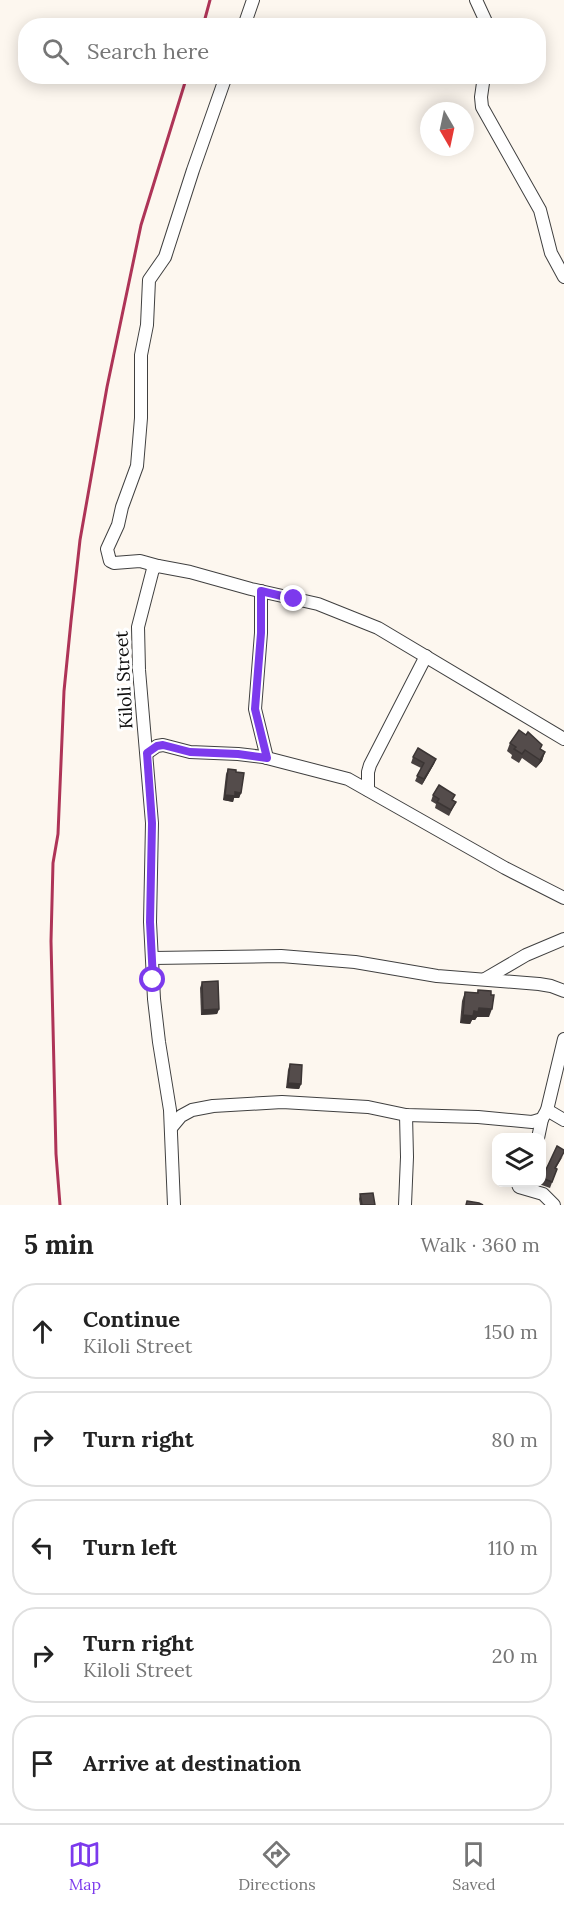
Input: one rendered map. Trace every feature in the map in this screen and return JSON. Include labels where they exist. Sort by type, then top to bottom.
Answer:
[{"type":"street","points":[[247,18],[254,0]]},
{"type":"street","points":[[476,0],[484,18]]},
{"type":"street","points":[[223,84],[165,257],[149,280],[147,325],[141,355],[141,418],[137,466],[118,525],[107,549],[110,561],[114,563],[140,561],[190,572],[309,602],[355,617],[426,656],[564,739]]},
{"type":"street","points":[[483,84],[482,107],[540,210],[554,260],[564,277]]},
{"type":"street","name":"Kiloli Street","points":[[158,566],[151,573],[138,627],[139,669],[152,823],[150,922],[154,999],[171,1128],[174,1205]]},
{"type":"street","points":[[261,591],[261,633],[255,709],[267,758]]},
{"type":"street","points":[[368,790],[370,765],[426,656]]},
{"type":"street","points":[[147,753],[163,745],[190,752],[238,754],[267,758],[348,779],[505,868],[564,898]]},
{"type":"street","points":[[485,979],[526,955],[564,939]]},
{"type":"street","points":[[153,958],[281,956],[355,962],[430,975],[551,986],[564,992]]},
{"type":"street","points":[[539,1133],[564,1039]]},
{"type":"street","points":[[171,1128],[181,1116],[192,1110],[213,1106],[282,1102],[368,1107],[406,1114],[526,1122],[545,1114],[564,1120]]},
{"type":"street","points":[[405,1205],[406,1114]]},
{"type":"street","points":[[519,1187],[543,1194],[554,1205]]},
{"type":"building","points":[[519,730],[526,735],[528,732],[542,745],[540,749],[545,752],[540,760],[525,750],[522,754],[514,749],[516,747],[510,743]]},
{"type":"building","points":[[418,748],[436,759],[424,779],[417,776],[424,763],[413,757]]},
{"type":"building","points":[[228,769],[244,773],[241,793],[235,792],[235,796],[225,795]]},
{"type":"building","points":[[439,785],[455,795],[452,800],[456,802],[451,810],[437,802],[439,799],[433,795]]},
{"type":"building","points":[[218,981],[219,1009],[203,1010],[202,982]]},
{"type":"building","points":[[478,990],[491,991],[491,995],[494,995],[492,1009],[479,1008],[478,1012],[474,1011],[473,1016],[463,1015],[465,992],[478,993]]},
{"type":"building","points":[[290,1064],[302,1065],[301,1084],[288,1083]]},
{"type":"building","points":[[557,1146],[564,1150],[555,1168],[557,1169],[552,1182],[546,1180],[546,1169]]},
{"type":"building","points":[[373,1193],[375,1205],[362,1205],[360,1194]]},
{"type":"building","points":[[467,1201],[479,1203],[483,1205],[466,1205]]},
{"type":"railway","points":[[205,18],[210,0]]},
{"type":"railway","points":[[60,1205],[56,1154],[51,941],[53,863],[58,834],[64,691],[80,540],[107,387],[141,225],[185,84]]},
{"type":"route","points":[[153,980],[150,922],[152,823],[147,753],[163,745],[181,751],[267,758],[255,709],[261,633],[261,591],[294,599]]}]
